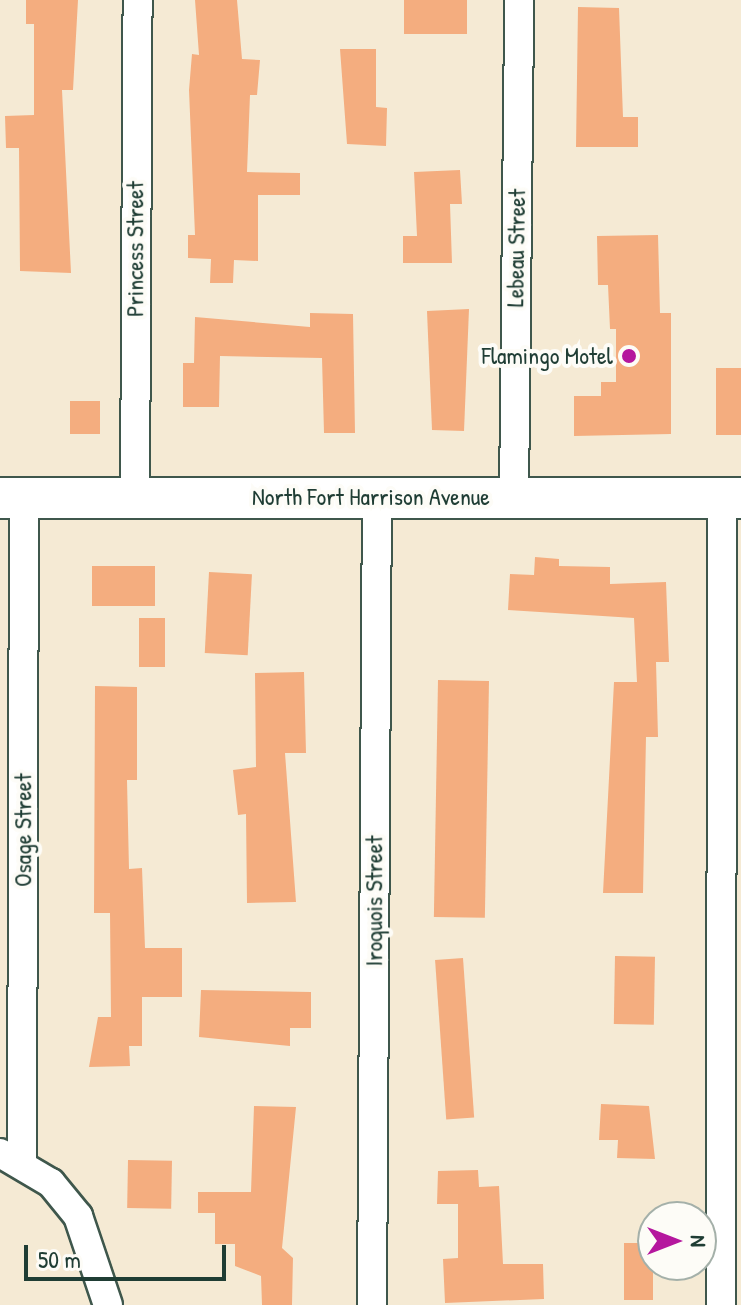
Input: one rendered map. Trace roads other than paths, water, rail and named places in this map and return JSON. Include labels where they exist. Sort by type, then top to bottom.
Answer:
[{"type":"main road","name":"North Fort Harrison Avenue","points":[[12,498],[732,498]]},
{"type":"street","name":"Princess Street","points":[[135,498],[138,0]]},
{"type":"street","name":"Lebeau Street","points":[[514,497],[519,0]]},
{"type":"street","name":"Iroquois Street","points":[[372,1305],[377,497]]},
{"type":"street","name":"Osage Street","points":[[11,1157],[12,498]]},
{"type":"street","points":[[721,1305],[732,498]]},
{"type":"street","points":[[11,1157],[78,1216],[108,1305]]},
{"type":"place","name":"Flamingo Motel","points":[[629,356]]}]
